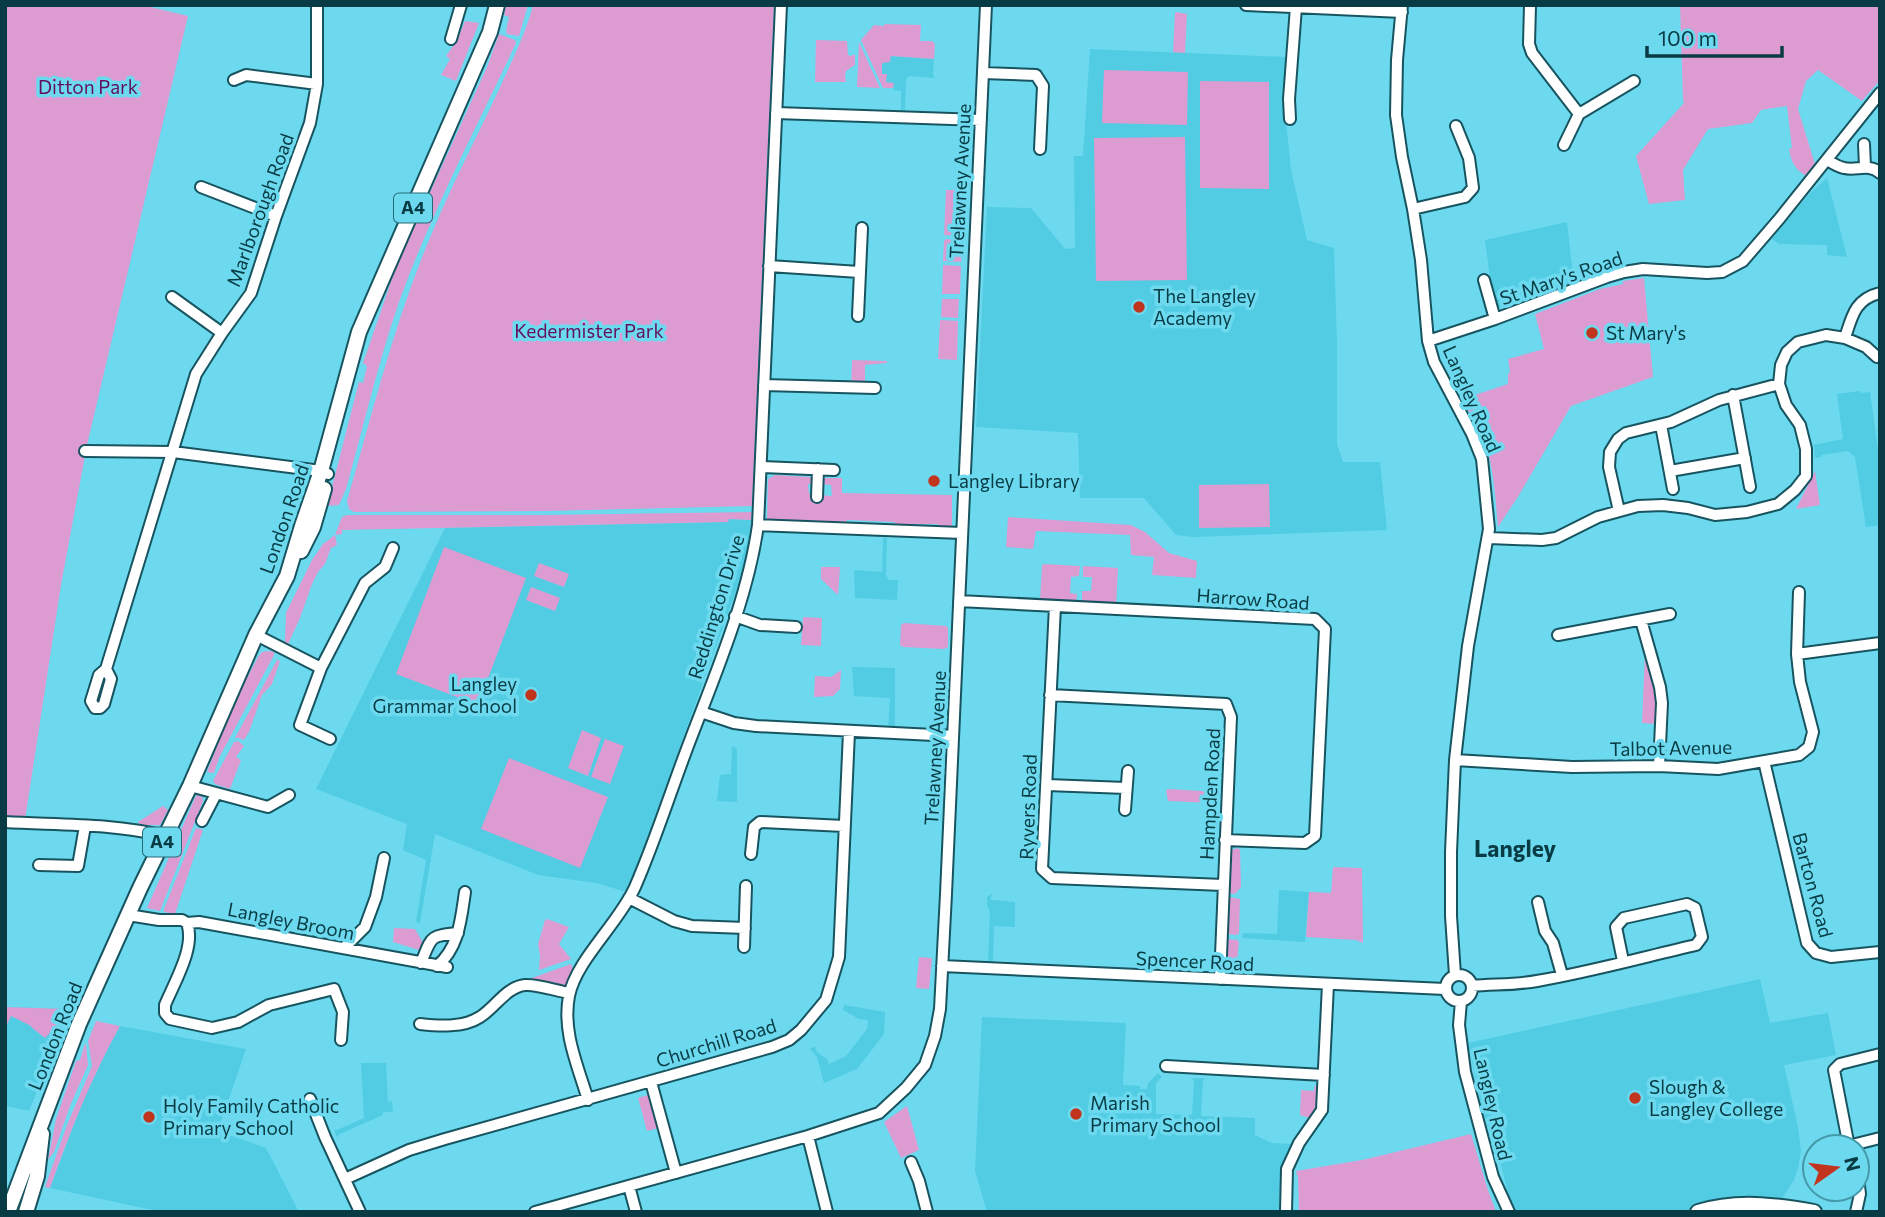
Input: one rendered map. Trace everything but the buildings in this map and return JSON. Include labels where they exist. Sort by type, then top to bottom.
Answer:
[{"type":"main road","name":"London Road","points":[[8,1212],[79,1024],[190,786],[256,635],[313,527],[325,473],[340,434],[337,413],[359,332],[490,32],[497,5]]},
{"type":"main road","name":"London Road","points":[[26,1212],[37,1177],[45,1112]]},
{"type":"main road","points":[[1698,1212],[1713,1207],[1754,1204],[1814,1212]]},
{"type":"street","name":"Marlborough Road","points":[[106,669],[196,374],[251,293],[310,123],[317,83],[317,5]]},
{"type":"street","points":[[451,40],[461,5]]},
{"type":"street","name":"Reddington Drive","points":[[588,1100],[567,1031],[569,993],[575,977],[634,890],[701,712],[754,553],[761,467],[781,5]]},
{"type":"street","name":"Trelawney Avenue","points":[[535,1212],[808,1136],[879,1113],[906,1088],[925,1065],[936,1036],[940,1009],[986,5]]},
{"type":"street","points":[[1246,5],[1402,9]]},
{"type":"street","points":[[1530,5],[1529,44],[1532,53],[1579,114]]},
{"type":"street","points":[[1290,119],[1296,7]]},
{"type":"street","name":"Langley Road","points":[[1402,9],[1397,60],[1396,115],[1421,261],[1428,341],[1434,362],[1472,434],[1482,459],[1489,538],[1468,646],[1455,760],[1451,872],[1455,975]]},
{"type":"street","points":[[983,73],[1036,75],[1043,86],[1040,149]]},
{"type":"street","points":[[234,80],[246,75],[317,83]]},
{"type":"street","points":[[1564,145],[1579,114],[1634,81]]},
{"type":"street","name":"St Mary's Road","points":[[1428,341],[1496,319],[1607,276],[1643,269],[1722,272],[1743,261],[1880,93]]},
{"type":"street","points":[[776,113],[981,120]]},
{"type":"street","points":[[1413,209],[1465,197],[1473,188],[1469,158],[1456,126]]},
{"type":"street","points":[[1864,144],[1865,167]]},
{"type":"street","points":[[1827,160],[1846,169],[1875,168],[1880,173]]},
{"type":"street","points":[[201,187],[276,216]]},
{"type":"street","points":[[858,316],[863,228]]},
{"type":"street","points":[[769,266],[859,272]]},
{"type":"street","points":[[1484,280],[1496,319]]},
{"type":"street","points":[[1845,338],[1857,306],[1865,298],[1880,293]]},
{"type":"street","points":[[172,297],[222,333]]},
{"type":"street","points":[[1489,538],[1556,538],[1598,517],[1638,506],[1663,505],[1715,515],[1747,512],[1778,504],[1795,490],[1806,476],[1806,449],[1800,425],[1786,405],[1779,384],[1781,365],[1787,352],[1798,342],[1826,335],[1845,338],[1866,347],[1879,360]]},
{"type":"street","points":[[1619,511],[1609,467],[1610,452],[1618,439],[1626,433],[1671,422],[1733,395],[1779,384]]},
{"type":"street","points":[[764,385],[875,388]]},
{"type":"street","points":[[1733,395],[1751,487]]},
{"type":"street","points":[[1661,425],[1673,489]]},
{"type":"street","points":[[85,451],[173,452],[325,473]]},
{"type":"street","points":[[1670,471],[1745,458]]},
{"type":"street","points":[[761,467],[834,470]]},
{"type":"street","points":[[817,497],[818,469]]},
{"type":"street","points":[[758,524],[962,533]]},
{"type":"street","points":[[330,739],[300,725],[321,668],[365,583],[385,567],[393,548]]},
{"type":"street","name":"Talbot Avenue","points":[[1455,760],[1572,767],[1659,766],[1718,769],[1799,755],[1809,747],[1813,733],[1800,682],[1797,654],[1799,592]]},
{"type":"street","name":"Harrow Road","points":[[959,601],[1315,619],[1325,629],[1315,836],[1305,843],[1225,840]]},
{"type":"street","name":"Ryvers Road","points":[[1055,606],[1042,869],[1052,878],[1223,885]]},
{"type":"street","points":[[1558,635],[1670,614]]},
{"type":"street","points":[[735,616],[761,625],[796,626]]},
{"type":"street","points":[[1641,620],[1662,704],[1659,766]]},
{"type":"street","points":[[256,635],[321,668]]},
{"type":"street","points":[[1797,654],[1880,643]]},
{"type":"street","name":"Hampden Road","points":[[1050,695],[1226,704],[1231,717],[1220,979]]},
{"type":"street","points":[[701,712],[734,723],[849,732],[953,736]]},
{"type":"street","name":"Churchill Road","points":[[345,1179],[410,1150],[772,1047],[789,1040],[801,1030],[826,1000],[839,957],[849,732]]},
{"type":"street","name":"Barton Road","points":[[1764,761],[1807,943],[1816,953],[1831,957],[1880,952]]},
{"type":"street","points":[[1125,810],[1128,771]]},
{"type":"street","points":[[1047,785],[1126,788]]},
{"type":"street","points":[[190,786],[268,807],[289,795]]},
{"type":"street","points":[[202,821],[216,794]]},
{"type":"street","points":[[5,822],[138,829],[165,836]]},
{"type":"street","points":[[751,854],[754,827],[760,822],[844,826]]},
{"type":"street","points":[[40,865],[78,866],[85,826]]},
{"type":"street","points":[[344,948],[365,927],[376,897],[384,858]]},
{"type":"street","points":[[744,947],[746,886]]},
{"type":"street","points":[[421,963],[430,940],[438,935],[458,933],[465,892]]},
{"type":"street","points":[[629,898],[674,921],[692,926],[745,928]]},
{"type":"street","points":[[1538,902],[1545,931],[1553,943],[1562,975]]},
{"type":"street","points":[[1472,986],[1536,982],[1696,945],[1702,937],[1695,908],[1686,904],[1624,918],[1616,927],[1623,961]]},
{"type":"street","name":"Langley Broom","points":[[128,915],[181,920],[187,923],[199,922],[442,967],[458,933]]},
{"type":"street","points":[[187,923],[191,933],[187,952],[165,1005],[165,1013],[170,1019],[212,1028],[238,1022],[269,1004],[334,989],[343,1012],[341,1040]]},
{"type":"street","name":"Spencer Road","points":[[942,966],[1446,989]]},
{"type":"street","points":[[1455,975],[1468,978],[1472,986],[1468,998],[1461,1001],[1450,998],[1446,989],[1448,980],[1455,975]]},
{"type":"street","points":[[1286,1212],[1287,1169],[1299,1143],[1322,1110],[1328,984]]},
{"type":"street","points":[[419,1024],[440,1026],[480,1018],[507,993],[524,985],[569,993]]},
{"type":"street","name":"Langley Road","points":[[1461,1001],[1459,1025],[1465,1073],[1493,1177],[1509,1212]]},
{"type":"street","points":[[1846,1133],[1834,1070],[1840,1064],[1880,1054]]},
{"type":"street","points":[[1166,1066],[1324,1075]]},
{"type":"street","points":[[651,1082],[676,1173]]},
{"type":"street","points":[[310,1099],[360,1212]]},
{"type":"street","points":[[808,1136],[827,1212]]},
{"type":"street","points":[[911,1162],[927,1212]]},
{"type":"street","points":[[629,1185],[636,1212]]},
{"type":"shaded area","name":"The Langley Academy","points":[[1090,49],[1286,57],[1284,101],[1291,170],[1307,240],[1334,248],[1337,444],[1343,462],[1380,462],[1387,530],[1193,537],[1176,535],[1144,498],[1080,498],[1078,433],[976,427],[987,207],[1031,208],[1065,249],[1075,248],[1074,156],[1083,156]]},
{"type":"shaded area","points":[[890,56],[934,59],[935,78],[909,76],[906,80],[907,113],[897,113],[901,109],[901,91],[893,90],[894,83],[886,82],[882,74],[882,62],[890,61]]},
{"type":"shaded area","points":[[1827,178],[1847,257],[1827,255],[1827,245],[1779,244],[1772,239],[1809,194]]},
{"type":"shaded area","points":[[1567,222],[1574,285],[1497,308],[1492,294],[1485,240]]},
{"type":"shaded area","points":[[1870,392],[1880,464],[1880,525],[1866,527],[1855,457],[1848,451],[1815,458],[1814,445],[1843,439],[1837,394]]},
{"type":"shaded area","name":"Langley Grammar School","points":[[728,519],[751,520],[749,555],[626,890],[538,875],[435,834],[420,923],[416,922],[426,860],[403,850],[407,824],[316,789],[445,528],[728,522]]},
{"type":"shaded area","points":[[883,538],[887,538],[886,575],[889,580],[898,580],[897,600],[855,598],[854,570],[882,572]]},
{"type":"shaded area","points":[[852,667],[895,668],[895,730],[888,730],[890,698],[854,696]]},
{"type":"shaded area","points":[[732,746],[737,749],[737,802],[717,801],[720,775],[731,774]]},
{"type":"shaded area","points":[[1279,890],[1309,892],[1305,942],[1242,938],[1243,933],[1277,934]]},
{"type":"shaded area","points":[[993,893],[990,899],[992,900],[1015,902],[1015,927],[994,926],[993,962],[988,962],[990,911],[987,897]]},
{"type":"shaded area","name":"Slough & Langley College","points":[[1760,979],[1770,1023],[1828,1013],[1836,1055],[1784,1065],[1801,1151],[1794,1180],[1783,1197],[1784,1202],[1710,1203],[1683,1212],[1517,1212],[1509,1198],[1497,1148],[1495,1149],[1482,1108],[1468,1043]]},
{"type":"shaded area","points":[[844,1005],[885,1012],[884,1034],[857,1069],[824,1083],[817,1057],[810,1049],[815,1046],[817,1052],[827,1059],[829,1064],[846,1056],[867,1029],[868,1020],[859,1019],[843,1010]]},
{"type":"shaded area","points":[[5,1007],[70,1009],[29,1111],[5,1106]]},
{"type":"shaded area","name":"Marish Primary School","points":[[982,1017],[1126,1023],[1123,1085],[1147,1089],[1148,1083],[1158,1073],[1162,1077],[1156,1083],[1156,1114],[1192,1115],[1192,1078],[1205,1078],[1201,1116],[1255,1118],[1255,1135],[1272,1143],[1292,1144],[1283,1166],[1281,1212],[987,1212],[975,1171]]},
{"type":"shaded area","name":"Holy Family Catholic Primary School","points":[[120,1026],[246,1049],[218,1131],[266,1148],[299,1212],[162,1212],[50,1188],[82,1103]]},
{"type":"shaded area","points":[[361,1063],[386,1063],[388,1102],[392,1101],[393,1112],[383,1112],[383,1115],[338,1135],[337,1138],[334,1129],[364,1118]]},
{"type":"green space","name":"Ditton Park","points":[[5,5],[142,5],[188,16],[87,445],[61,585],[25,820],[5,819]]},
{"type":"green space","points":[[506,5],[528,5],[519,36],[507,34],[509,17],[504,15]]},
{"type":"green space","name":"Kedermister Park","points":[[533,5],[774,5],[752,506],[546,511],[354,512],[349,509],[347,501],[376,399],[419,266],[449,193],[517,49]]},
{"type":"green space","points":[[1680,5],[1880,5],[1880,80],[1862,101],[1818,70],[1806,81],[1798,109],[1815,164],[1806,176],[1796,168],[1791,158],[1787,106],[1761,110],[1752,123],[1708,129],[1683,170],[1685,200],[1649,204],[1636,156],[1684,103]]},
{"type":"green space","points":[[1176,12],[1187,14],[1185,53],[1173,52]]},
{"type":"green space","points":[[465,21],[479,23],[456,81],[441,75],[450,59],[446,56],[458,39]]},
{"type":"green space","points":[[874,25],[921,25],[920,41],[932,41],[935,44],[934,59],[891,56],[890,62],[882,63],[882,74],[887,74],[886,82],[894,83],[893,88],[883,88],[861,40]]},
{"type":"green space","points":[[499,34],[515,40],[516,43],[447,187],[409,275],[375,381],[346,489],[339,505],[327,506],[359,382],[363,383],[367,366],[363,363],[396,267],[487,67]]},
{"type":"green space","points":[[816,40],[847,41],[848,55],[855,54],[855,65],[846,71],[846,82],[815,82]]},
{"type":"green space","points":[[859,42],[880,88],[857,87]]},
{"type":"green space","points":[[1104,70],[1188,72],[1187,125],[1102,123]]},
{"type":"green space","points":[[1200,81],[1269,82],[1269,189],[1200,188]]},
{"type":"green space","points":[[1185,137],[1187,280],[1096,281],[1094,138]]},
{"type":"green space","points":[[946,190],[964,190],[962,236],[944,235]]},
{"type":"green space","points":[[946,239],[962,241],[961,262],[943,261]]},
{"type":"green space","points":[[943,265],[961,266],[960,294],[942,294]]},
{"type":"green space","points":[[1644,278],[1653,377],[1571,406],[1498,527],[1493,478],[1485,441],[1463,401],[1508,384],[1508,359],[1544,349],[1535,314],[1600,289],[1623,284],[1623,281]]},
{"type":"green space","points":[[942,299],[959,299],[958,318],[941,317]]},
{"type":"green space","points":[[940,320],[958,321],[957,360],[938,359]]},
{"type":"green space","points":[[852,360],[887,363],[865,365],[865,383],[851,389]]},
{"type":"green space","points":[[1815,471],[1820,505],[1796,509]]},
{"type":"green space","points":[[775,475],[814,479],[816,484],[808,484],[809,494],[832,496],[831,485],[821,484],[824,478],[842,478],[842,493],[952,495],[952,528],[939,529],[938,524],[847,520],[845,527],[774,525],[767,519],[768,479]]},
{"type":"green space","points":[[1269,484],[1270,527],[1199,528],[1199,485]]},
{"type":"green space","points":[[752,512],[751,520],[729,519],[728,522],[342,530],[342,534],[335,535],[342,517],[347,515]]},
{"type":"green space","points":[[1008,517],[1131,525],[1145,532],[1169,553],[1197,561],[1196,578],[1152,575],[1154,557],[1131,555],[1130,535],[1036,531],[1033,549],[1006,547]]},
{"type":"green space","points":[[335,535],[337,545],[331,548],[325,564],[312,584],[288,644],[285,642],[286,613],[312,560],[323,544]]},
{"type":"green space","points":[[444,547],[526,578],[478,705],[396,674]]},
{"type":"green space","points":[[539,563],[569,574],[564,587],[534,576]]},
{"type":"green space","points":[[1042,565],[1080,566],[1079,576],[1071,577],[1070,593],[1077,594],[1076,604],[1040,601]]},
{"type":"green space","points":[[1083,566],[1118,568],[1116,606],[1082,605],[1082,591],[1091,591],[1092,577],[1083,577]]},
{"type":"green space","points":[[821,567],[840,567],[838,595],[821,579]]},
{"type":"green space","points":[[531,587],[560,598],[555,611],[526,600]]},
{"type":"green space","points":[[803,617],[822,618],[821,646],[801,645]]},
{"type":"green space","points":[[901,625],[946,626],[948,647],[903,647],[900,645]]},
{"type":"green space","points":[[1645,651],[1657,700],[1656,724],[1642,723]]},
{"type":"green space","points":[[262,652],[274,652],[274,655],[219,758],[214,773],[207,772],[234,703],[258,657]]},
{"type":"green space","points":[[277,660],[280,661],[272,684],[262,695],[249,732],[244,740],[235,738]]},
{"type":"green space","points":[[841,670],[840,689],[833,696],[814,697],[815,676],[831,677]]},
{"type":"green space","points":[[582,730],[601,738],[588,776],[568,768]]},
{"type":"green space","points":[[605,739],[624,746],[610,784],[591,777]]},
{"type":"green space","points":[[238,741],[244,746],[236,757],[241,760],[230,789],[215,784],[213,781],[234,742]]},
{"type":"green space","points":[[509,758],[608,797],[580,868],[481,829]]},
{"type":"green space","points":[[1166,790],[1216,792],[1214,803],[1168,801]]},
{"type":"green space","points":[[197,795],[202,797],[203,801],[160,911],[147,908],[195,798]]},
{"type":"green space","points":[[163,806],[168,810],[160,825],[140,825],[138,822]]},
{"type":"green space","points":[[196,828],[203,830],[175,914],[164,912],[164,909]]},
{"type":"green space","points":[[1238,848],[1241,887],[1235,894],[1228,893],[1229,855],[1231,850]]},
{"type":"green space","points":[[1333,867],[1362,868],[1363,943],[1356,940],[1306,937],[1309,892],[1331,893]]},
{"type":"green space","points":[[1229,897],[1240,899],[1237,935],[1226,934]]},
{"type":"green space","points":[[547,919],[569,927],[559,944],[571,959],[539,970],[538,944]]},
{"type":"green space","points":[[394,928],[415,929],[423,946],[419,950],[393,942]]},
{"type":"green space","points":[[1229,939],[1239,942],[1236,971],[1225,970],[1226,944]]},
{"type":"green space","points":[[919,957],[932,958],[929,989],[916,988]]},
{"type":"green space","points":[[571,964],[573,969],[564,990],[529,981],[532,978]]},
{"type":"green space","points":[[5,1007],[67,1009],[64,1019],[45,1038],[31,1026],[11,1016],[5,1029]]},
{"type":"green space","points":[[96,1021],[120,1026],[82,1106],[50,1188],[45,1187],[92,1066],[88,1041]]},
{"type":"green space","points":[[85,1044],[88,1065],[54,1152],[48,1160],[56,1119],[76,1061],[80,1060]]},
{"type":"green space","points":[[1315,1085],[1318,1088],[1317,1104],[1312,1119],[1300,1115],[1301,1090],[1314,1091]]},
{"type":"green space","points":[[648,1095],[658,1128],[647,1131],[638,1098]]},
{"type":"green space","points":[[907,1106],[919,1150],[901,1158],[884,1122]]},
{"type":"green space","points":[[1471,1134],[1496,1212],[1299,1212],[1296,1171],[1362,1160]]},
{"type":"place","name":"The Langley Academy","points":[[1139,307]]},
{"type":"place","name":"St Mary's","points":[[1592,333]]},
{"type":"place","name":"Langley Library","points":[[934,481]]},
{"type":"place","name":"Langley Grammar School","points":[[531,695]]},
{"type":"place","name":"Slough & Langley College","points":[[1635,1098]]},
{"type":"place","name":"Marish Primary School","points":[[1076,1114]]},
{"type":"place","name":"Holy Family Catholic Primary School","points":[[149,1117]]},
{"type":"district","name":"Langley","points":[[1515,849]]}]
